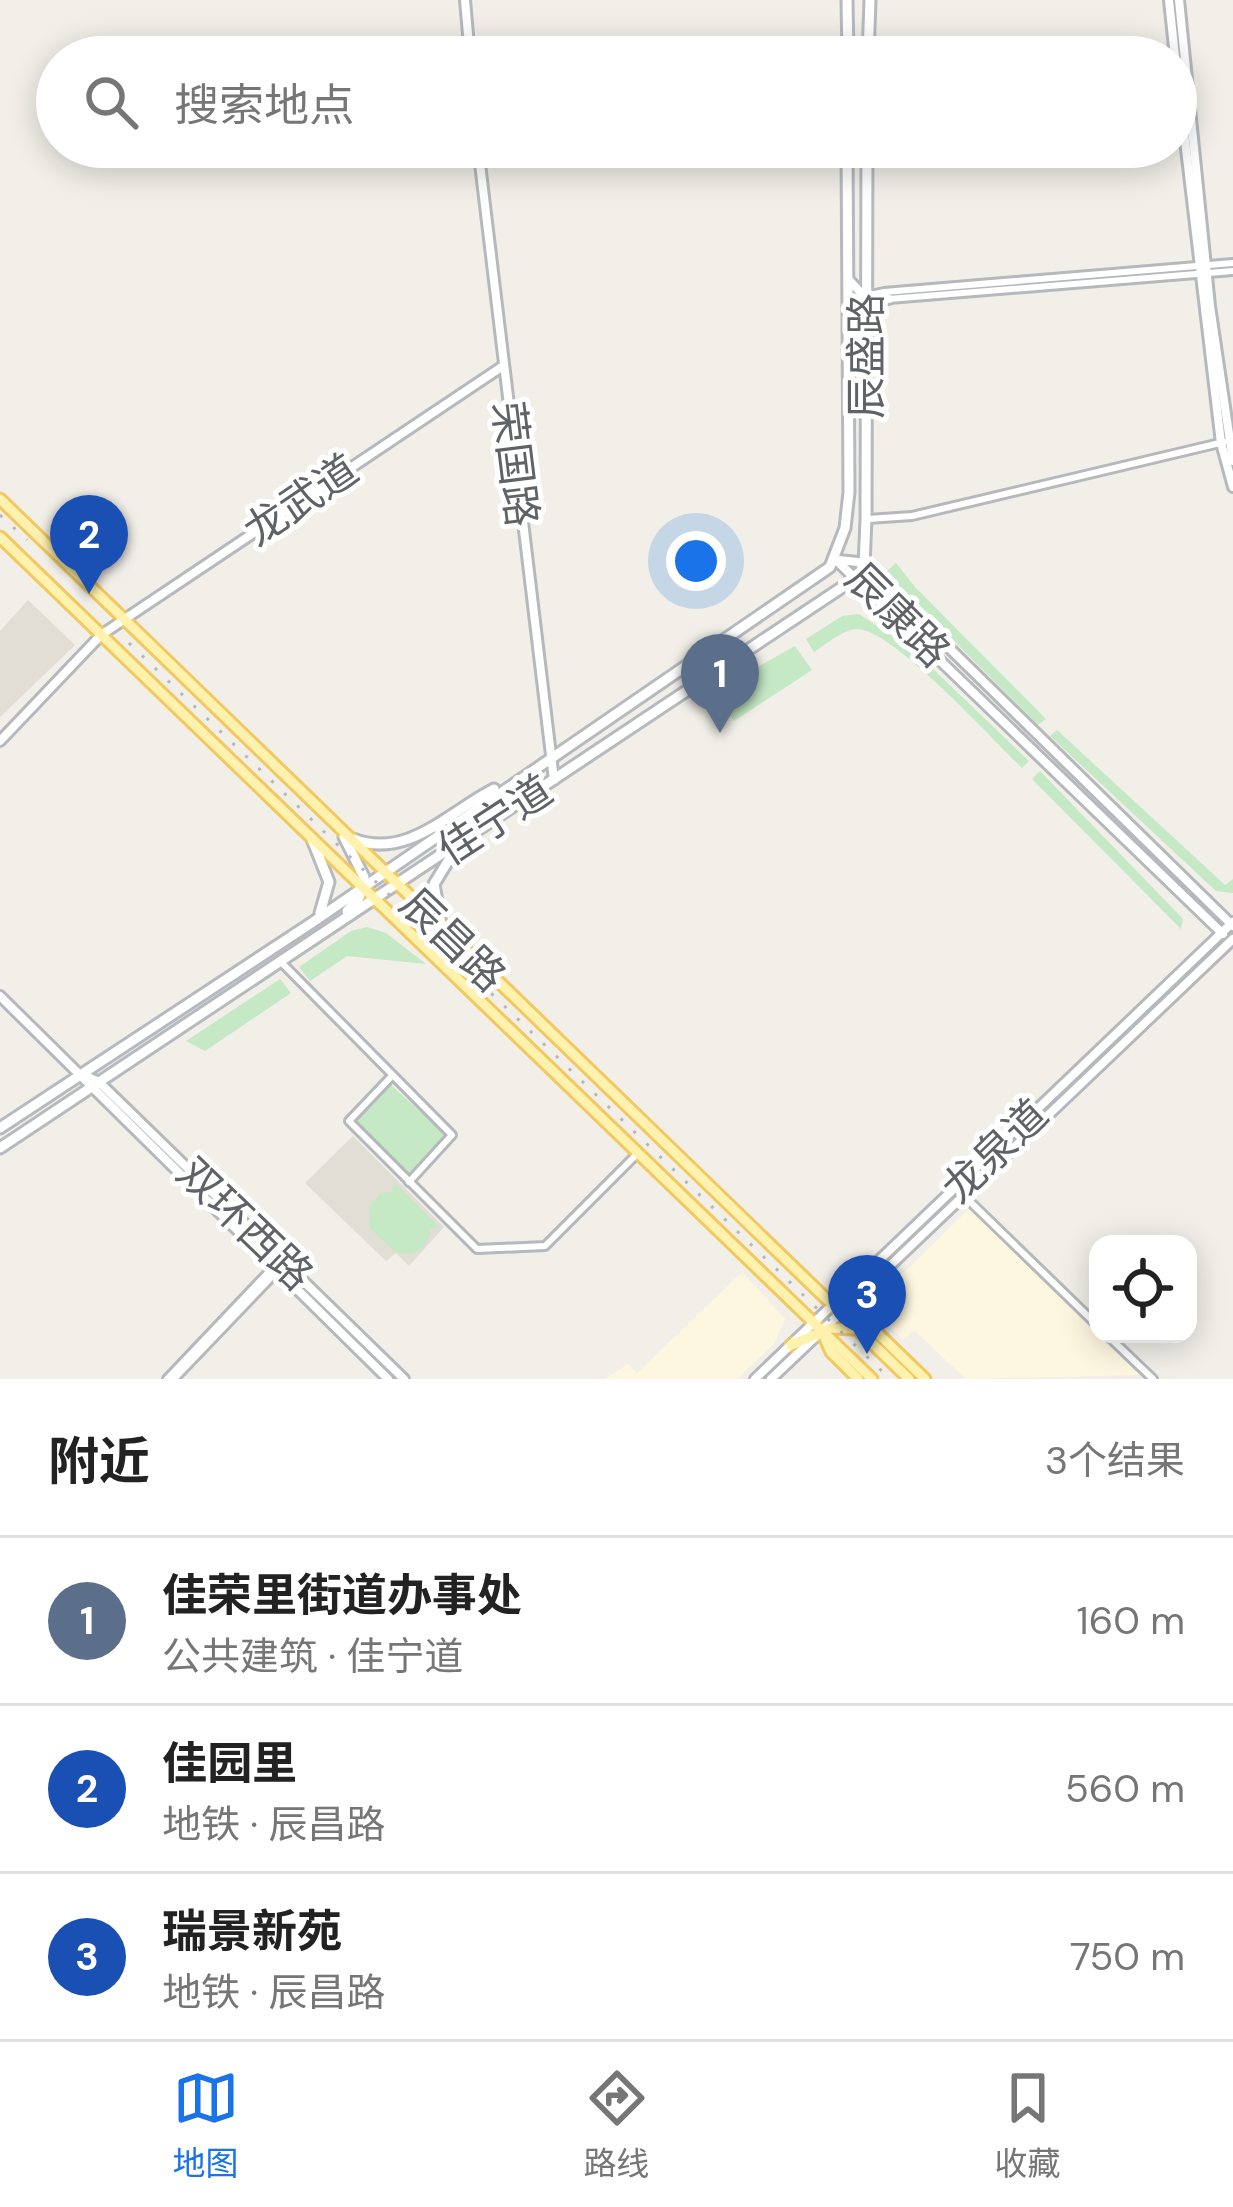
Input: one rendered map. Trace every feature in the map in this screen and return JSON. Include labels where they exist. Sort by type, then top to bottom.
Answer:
[{"type":"main road","points":[[847,0],[848,36]]},
{"type":"main road","points":[[868,36],[869,0]]},
{"type":"main road","name":"辰盛路","points":[[836,560],[849,492],[847,168]]},
{"type":"main road","name":"辰盛路","points":[[864,566],[867,168]]},
{"type":"main road","name":"辰昌路","points":[[0,500],[909,1379]]},
{"type":"main road","name":"辰昌路","points":[[0,537],[872,1379]]},
{"type":"main road","name":"佳宁道","points":[[0,1127],[313,922],[836,560]]},
{"type":"main road","name":"佳宁道","points":[[0,1148],[856,578],[864,566]]},
{"type":"main road","points":[[341,832],[375,846],[394,845],[516,780]]},
{"type":"main road","points":[[331,928],[363,887],[360,861],[341,832]]},
{"type":"main road","points":[[310,837],[329,889],[313,922]]},
{"type":"main road","points":[[442,931],[433,891],[459,844]]},
{"type":"main road","points":[[791,1345],[818,1328],[859,1330],[853,1315],[856,1291]]},
{"type":"main road","points":[[837,1308],[853,1315],[925,1379]]},
{"type":"main road","points":[[818,1328],[831,1352],[858,1379]]},
{"type":"street","points":[[465,0],[468,36]]},
{"type":"street","points":[[1169,0],[1173,36]]},
{"type":"street","points":[[1179,0],[1182,36]]},
{"type":"street","name":"荣国路","points":[[480,168],[554,780]]},
{"type":"street","points":[[1189,168],[1233,487]]},
{"type":"street","points":[[1193,168],[1202,270]]},
{"type":"street","points":[[866,266],[875,282],[892,295]]},
{"type":"street","points":[[847,312],[866,300],[892,295],[1233,267]]},
{"type":"street","points":[[846,273],[866,300]]},
{"type":"street","name":"龙武道","points":[[0,741],[124,617],[503,366]]},
{"type":"street","points":[[1228,441],[1233,461]]},
{"type":"street","points":[[866,519],[912,516],[1228,441]]},
{"type":"street","name":"辰康路","points":[[836,560],[864,566],[1232,924]]},
{"type":"street","name":"辰康路","points":[[836,560],[1232,941]]},
{"type":"street","points":[[720,643],[732,660]]},
{"type":"street","name":"龙泉道","points":[[960,1192],[1232,924]]},
{"type":"street","name":"龙泉道","points":[[856,1291],[1232,941]]},
{"type":"street","points":[[280,961],[390,1078],[452,1135],[410,1182]]},
{"type":"street","points":[[0,996],[94,1085]]},
{"type":"street","points":[[390,1078],[349,1121],[477,1249],[545,1246],[638,1154]]},
{"type":"street","name":"双环西路","points":[[94,1085],[404,1379]]},
{"type":"street","name":"双环西路","points":[[94,1085],[388,1379]]},
{"type":"street","points":[[960,1192],[1089,1317]]},
{"type":"street","points":[[171,1379],[283,1261]]},
{"type":"street","points":[[771,1379],[856,1291]]},
{"type":"street","points":[[837,1308],[843,1352]]},
{"type":"street","points":[[1115,1343],[1153,1379]]},
{"type":"street","points":[[755,1379],[791,1345]]},
{"type":"shaded area","points":[[28,600],[75,645],[0,717],[0,631]]},
{"type":"shaded area","points":[[353,1136],[444,1227],[409,1266],[396,1253],[386,1261],[305,1183]]},
{"type":"shaded area","points":[[969,1209],[1089,1325],[1089,1343],[1108,1343],[1143,1375],[966,1379],[914,1330],[904,1340],[879,1318],[886,1290]]},
{"type":"shaded area","points":[[742,1272],[785,1319],[774,1344],[737,1379],[605,1379],[628,1364],[637,1373]]},
{"type":"green space","points":[[896,563],[1046,719],[1038,725],[899,586],[887,571]]},
{"type":"green space","points":[[859,614],[912,649],[1029,761],[1022,768],[915,664],[871,633],[850,630],[814,652],[806,639],[842,616]]},
{"type":"green space","points":[[795,646],[812,670],[734,721],[721,702],[715,706],[708,695]]},
{"type":"green space","points":[[1057,730],[1225,885],[1233,879],[1233,893],[1216,891],[1050,736]]},
{"type":"green space","points":[[1040,771],[1183,919],[1181,929],[1032,779]]},
{"type":"green space","points":[[367,927],[386,933],[426,964],[347,956],[310,981],[299,967],[351,931]]},
{"type":"green space","points":[[280,979],[291,993],[205,1051],[186,1041]]},
{"type":"green space","points":[[391,1085],[446,1135],[409,1175],[355,1122]]},
{"type":"green space","points":[[395,1183],[439,1227],[431,1228],[427,1241],[414,1253],[394,1251],[370,1228],[369,1207],[380,1194],[392,1191]]},
{"type":"railway","points":[[0,515],[27,540]]},
{"type":"railway","points":[[129,643],[890,1379]]},
{"type":"place","name":"佳园里","points":[[89,594]]},
{"type":"place","name":"佳荣里街道办事处","points":[[720,733]]},
{"type":"place","name":"瑞景新苑","points":[[867,1354]]}]
